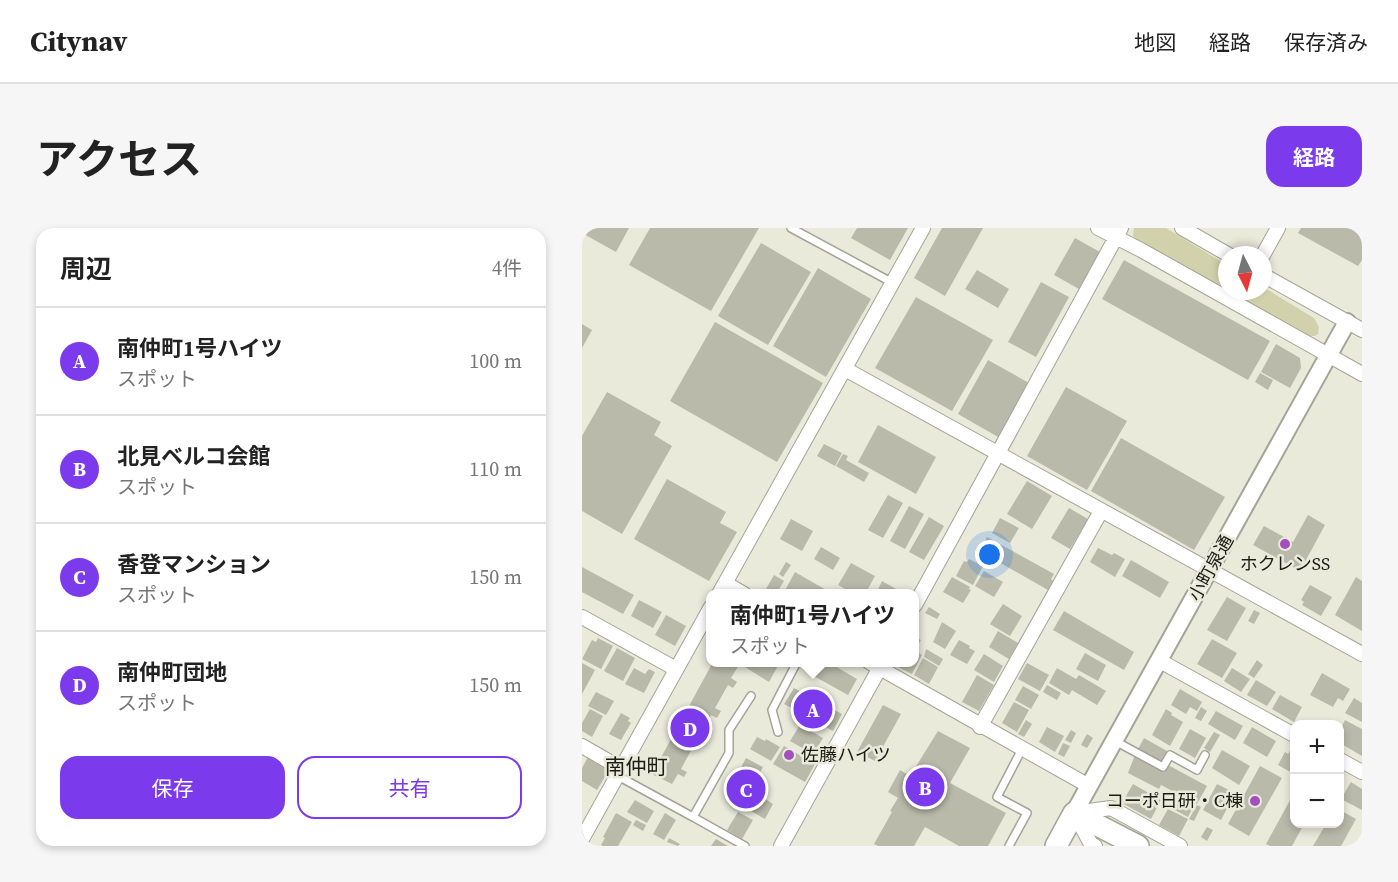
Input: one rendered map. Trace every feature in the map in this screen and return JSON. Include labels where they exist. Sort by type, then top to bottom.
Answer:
[{"type":"main road","points":[[1056,846],[1074,813],[1138,846]]},
{"type":"street","points":[[722,588],[923,228]]},
{"type":"street","points":[[1098,228],[1118,233],[1141,250],[1362,374]]},
{"type":"street","points":[[1182,228],[1218,249]]},
{"type":"street","points":[[1268,246],[1278,228]]},
{"type":"street","points":[[919,598],[1118,233]]},
{"type":"street","points":[[1272,279],[1355,326]]},
{"type":"street","name":"小町泉通","points":[[1074,813],[1329,357],[1355,326]]},
{"type":"street","points":[[846,369],[1362,654]]},
{"type":"street","points":[[980,727],[1101,511]]},
{"type":"street","points":[[582,839],[706,616]]},
{"type":"street","points":[[582,617],[676,669]]},
{"type":"street","points":[[1160,661],[1290,733]]},
{"type":"street","points":[[781,846],[876,667]]},
{"type":"street","points":[[880,667],[980,727],[1089,786]]},
{"type":"street","points":[[582,746],[620,773]]},
{"type":"street","points":[[1344,762],[1362,772]]},
{"type":"street","points":[[1095,846],[1091,844],[1074,813],[1111,808],[1180,846]]},
{"type":"lane","points":[[791,228],[893,284]]},
{"type":"lane","points":[[778,732],[772,710],[795,667]]},
{"type":"lane","points":[[693,817],[729,753],[729,730],[751,696]]},
{"type":"lane","points":[[1114,741],[1163,767],[1170,755],[1197,770],[1205,755]]},
{"type":"lane","points":[[1009,846],[1027,813],[997,797],[1022,750]]},
{"type":"lane","points":[[620,773],[745,846]]},
{"type":"green space","points":[[1134,228],[1166,228],[1218,260],[1218,285],[1138,240],[1133,236]]},
{"type":"green space","points":[[1272,292],[1314,318],[1319,327],[1318,334],[1307,336],[1244,300],[1272,300]]},
{"type":"building","points":[[582,228],[629,228],[616,252],[582,233]]},
{"type":"building","points":[[650,228],[759,228],[711,311],[629,265]]},
{"type":"building","points":[[857,228],[908,228],[890,260],[851,238]]},
{"type":"building","points":[[942,228],[983,228],[945,296],[914,278]]},
{"type":"building","points":[[1301,228],[1362,228],[1362,260],[1358,266],[1298,233]]},
{"type":"building","points":[[1075,238],[1100,252],[1079,289],[1054,275]]},
{"type":"building","points":[[761,243],[811,272],[768,345],[718,316]]},
{"type":"building","points":[[1124,260],[1270,341],[1248,380],[1102,299]]},
{"type":"building","points":[[818,268],[871,299],[826,377],[773,346]]},
{"type":"building","points":[[977,270],[1009,289],[998,308],[965,289]]},
{"type":"building","points":[[1041,282],[1069,297],[1036,357],[1008,342]]},
{"type":"building","points":[[916,297],[993,340],[952,411],[875,368]]},
{"type":"building","points":[[715,322],[823,383],[777,462],[670,401]]},
{"type":"building","points":[[582,324],[592,330],[582,348]]},
{"type":"building","points":[[1276,344],[1300,358],[1301,368],[1290,388],[1261,372]]},
{"type":"building","points":[[988,360],[1029,383],[998,437],[958,414]]},
{"type":"building","points":[[1260,373],[1273,380],[1268,390],[1255,382]]},
{"type":"building","points":[[1066,387],[1127,421],[1087,490],[1027,456]]},
{"type":"building","points":[[607,392],[661,422],[654,435],[672,446],[622,534],[582,511],[582,436]]},
{"type":"building","points":[[878,425],[936,457],[916,494],[858,462]]},
{"type":"building","points":[[1121,438],[1225,497],[1194,550],[1091,491]]},
{"type":"building","points":[[824,444],[842,453],[835,466],[817,456]]},
{"type":"building","points":[[843,454],[848,456],[846,460],[869,473],[864,482],[836,466]]},
{"type":"building","points":[[667,479],[726,512],[720,523],[737,532],[709,581],[634,539]]},
{"type":"building","points":[[1027,481],[1052,496],[1032,529],[1007,514]]},
{"type":"building","points":[[888,495],[903,503],[883,538],[868,530]]},
{"type":"building","points":[[909,506],[924,514],[905,549],[890,541]]},
{"type":"building","points":[[1069,508],[1088,519],[1070,549],[1051,538]]},
{"type":"building","name":"ホクレンSS","points":[[1308,515],[1325,525],[1300,571],[1253,545],[1264,526],[1293,542]]},
{"type":"building","points":[[929,517],[944,526],[924,560],[909,552]]},
{"type":"building","points":[[1000,518],[1019,528],[1010,543],[992,533]]},
{"type":"building","points":[[791,519],[813,531],[802,551],[780,539]]},
{"type":"building","points":[[987,537],[1054,574],[1048,590],[983,553],[984,550],[981,548]]},
{"type":"building","points":[[821,547],[840,558],[833,570],[814,559]]},
{"type":"building","points":[[1098,548],[1125,559],[1115,577],[1090,562]]},
{"type":"building","points":[[969,559],[983,566],[973,585],[956,576],[964,561],[967,562]]},
{"type":"building","points":[[1131,560],[1169,582],[1160,598],[1122,576]]},
{"type":"building","points":[[786,562],[791,565],[783,577],[779,574]]},
{"type":"building","points":[[851,563],[875,576],[868,589],[845,589],[838,585]]},
{"type":"building","points":[[582,567],[634,595],[623,614],[582,592]]},
{"type":"building","points":[[984,571],[1003,582],[994,597],[975,586]]},
{"type":"building","points":[[795,572],[824,589],[786,589]]},
{"type":"building","points":[[774,575],[784,581],[779,589],[766,589]]},
{"type":"building","points":[[952,577],[970,587],[971,590],[963,603],[943,592]]},
{"type":"building","points":[[1356,577],[1362,581],[1362,631],[1335,615]]},
{"type":"building","points":[[882,581],[896,589],[878,589]]},
{"type":"building","points":[[1310,585],[1332,597],[1321,616],[1302,605],[1304,602],[1301,600]]},
{"type":"building","points":[[1227,597],[1246,608],[1227,641],[1207,630]]},
{"type":"building","points":[[639,600],[662,612],[653,628],[631,616]]},
{"type":"building","points":[[1003,604],[1022,616],[1010,636],[990,624]]},
{"type":"building","points":[[929,607],[940,614],[937,619],[925,613]]},
{"type":"building","points":[[1254,610],[1260,613],[1254,624],[1248,621]]},
{"type":"building","points":[[1064,611],[1134,652],[1124,670],[1053,630]]},
{"type":"building","points":[[666,615],[686,626],[675,646],[655,635]]},
{"type":"building","points":[[942,622],[956,631],[945,649],[933,642]]},
{"type":"building","points":[[998,631],[1018,643],[1009,659],[989,647]]},
{"type":"building","points":[[598,638],[613,646],[601,669],[582,659],[592,640],[596,642]]},
{"type":"building","points":[[1212,639],[1237,653],[1222,678],[1197,664]]},
{"type":"building","points":[[959,640],[975,651],[967,664],[950,655]]},
{"type":"building","points":[[617,648],[635,658],[623,681],[604,671]]},
{"type":"building","points":[[926,649],[943,659],[939,666],[924,657]]},
{"type":"building","points":[[1085,653],[1106,665],[1098,681],[1076,669]]},
{"type":"building","points":[[984,654],[1003,666],[994,682],[974,670]]},
{"type":"building","points":[[923,658],[938,667],[929,684],[914,675]]},
{"type":"building","points":[[1257,660],[1263,665],[1254,678],[1248,674]]},
{"type":"building","points":[[582,663],[595,670],[582,694]]},
{"type":"building","points":[[1027,663],[1049,675],[1040,691],[1018,679]]},
{"type":"building","points":[[710,667],[738,667],[731,678],[737,682],[733,688],[728,685],[715,708],[721,711],[717,718],[711,715],[698,739],[704,742],[700,748],[694,745],[681,769],[687,772],[684,777],[678,774],[672,784],[652,774]]},
{"type":"building","points":[[745,667],[777,667],[769,682]]},
{"type":"building","points":[[804,667],[837,667],[857,679],[848,695],[803,670]]},
{"type":"building","points":[[898,667],[916,667],[912,674]]},
{"type":"building","points":[[634,668],[645,674],[649,669],[655,672],[644,693],[625,684]]},
{"type":"building","points":[[1057,668],[1076,679],[1079,675],[1106,691],[1097,705],[1072,690],[1069,695],[1049,683]]},
{"type":"building","points":[[1232,668],[1250,679],[1241,692],[1224,681]]},
{"type":"building","points":[[1322,673],[1350,689],[1343,701],[1338,698],[1333,707],[1310,695]]},
{"type":"building","points":[[977,675],[994,685],[979,711],[962,702]]},
{"type":"building","points":[[1256,680],[1276,692],[1267,706],[1247,695]]},
{"type":"building","points":[[1047,685],[1061,693],[1057,700],[1043,692]]},
{"type":"building","points":[[1023,686],[1039,695],[1031,709],[1015,700]]},
{"type":"building","points":[[794,688],[842,714],[833,731],[784,704]]},
{"type":"building","points":[[1180,689],[1202,702],[1197,711],[1190,707],[1186,714],[1171,705]]},
{"type":"building","points":[[596,692],[614,701],[606,715],[588,706]]},
{"type":"building","points":[[1280,695],[1302,707],[1295,720],[1291,720],[1272,709]]},
{"type":"building","points":[[1354,698],[1362,703],[1362,722],[1345,713]]},
{"type":"building","points":[[1014,702],[1029,710],[1017,732],[1002,723]]},
{"type":"building","points":[[883,705],[901,714],[875,761],[857,752]]},
{"type":"building","points":[[1201,707],[1207,711],[1201,721],[1195,718]]},
{"type":"building","points":[[590,709],[603,716],[592,737],[582,731],[582,723]]},
{"type":"building","points":[[1166,709],[1183,722],[1170,746],[1152,735]]},
{"type":"building","points":[[1216,711],[1243,726],[1235,740],[1208,724]]},
{"type":"building","points":[[621,713],[630,718],[628,721],[631,723],[621,740],[609,734]]},
{"type":"building","points":[[1026,720],[1032,724],[1024,737],[1018,734]]},
{"type":"building","points":[[1345,720],[1362,729],[1362,756],[1344,745]]},
{"type":"building","points":[[800,725],[823,738],[813,754],[790,741]]},
{"type":"building","points":[[1047,727],[1064,736],[1055,752],[1039,742]]},
{"type":"building","points":[[1252,727],[1276,741],[1267,757],[1243,743]]},
{"type":"building","points":[[1190,729],[1206,738],[1195,758],[1179,749]]},
{"type":"building","points":[[1071,730],[1076,733],[1071,743],[1065,740]]},
{"type":"building","points":[[938,731],[970,748],[950,783],[1006,813],[988,846],[959,846],[925,827],[914,846],[874,844],[898,798],[888,792],[900,770],[910,776]]},
{"type":"building","points":[[1214,732],[1220,735],[1210,752],[1204,748]]},
{"type":"building","points":[[1087,734],[1093,738],[1087,748],[1081,745]]},
{"type":"building","points":[[757,737],[780,747],[771,761],[750,749]]},
{"type":"building","points":[[1144,738],[1167,751],[1161,763],[1137,751]]},
{"type":"building","points":[[1063,743],[1070,746],[1064,757],[1058,754]]},
{"type":"building","name":"佐藤ハイツ","points":[[784,746],[815,764],[805,782],[773,764]]},
{"type":"building","points":[[1222,750],[1250,766],[1239,785],[1212,768]]},
{"type":"building","points":[[1290,751],[1290,772],[1278,765],[1285,752],[1288,754]]},
{"type":"building","points":[[1135,755],[1165,771],[1168,765],[1207,786],[1197,804],[1161,785],[1159,789],[1128,773]]},
{"type":"building","points":[[588,757],[609,770],[597,790],[582,781],[582,768]]},
{"type":"building","points":[[746,758],[763,767],[758,776],[761,778],[755,788],[752,787],[750,791],[755,793],[757,790],[773,804],[765,819],[739,804],[746,792],[732,784]]},
{"type":"building","name":"コーポ日研・C棟","points":[[1260,766],[1282,778],[1249,836],[1228,824]]},
{"type":"building","points":[[1351,782],[1362,789],[1362,810],[1344,801],[1344,794]]},
{"type":"building","points":[[1133,784],[1161,800],[1151,819],[1122,803]]},
{"type":"building","points":[[1217,784],[1235,793],[1221,820],[1203,810]]},
{"type":"building","points":[[635,800],[654,811],[647,823],[627,812]]},
{"type":"building","points":[[1175,800],[1192,809],[1188,817],[1171,808]]},
{"type":"building","points":[[1290,800],[1290,828],[1302,828],[1292,846],[1266,844]]},
{"type":"building","points":[[1197,805],[1201,807],[1194,821],[1189,819]]},
{"type":"building","points":[[1168,809],[1188,819],[1179,836],[1159,825]]},
{"type":"building","points":[[738,812],[753,820],[742,839],[727,830]]},
{"type":"building","points":[[1344,812],[1356,819],[1341,846],[1313,846],[1324,828],[1344,828]]},
{"type":"building","points":[[616,813],[632,822],[618,846],[603,846],[601,845],[605,838],[603,837]]},
{"type":"building","points":[[665,813],[676,820],[664,840],[653,834]]},
{"type":"building","points":[[636,820],[646,825],[643,831],[633,825]]},
{"type":"building","points":[[1207,827],[1213,830],[1207,841],[1201,837]]},
{"type":"building","points":[[669,838],[680,844],[678,846],[667,842]]},
{"type":"building","points":[[716,839],[728,846],[711,846]]},
{"type":"place","name":"ホクレンSS","points":[[1285,544]]},
{"type":"place","name":"南仲町1号ハイツ","points":[[813,709]]},
{"type":"place","name":"南仲町団地","points":[[690,728]]},
{"type":"place","name":"佐藤ハイツ","points":[[789,755]]},
{"type":"place","name":"北見ベルコ会館","points":[[925,787]]},
{"type":"place","name":"香登マンション","points":[[746,789]]},
{"type":"place","name":"コーポ日研・C棟","points":[[1255,801]]},
{"type":"district","name":"南仲町","points":[[636,767]]}]
